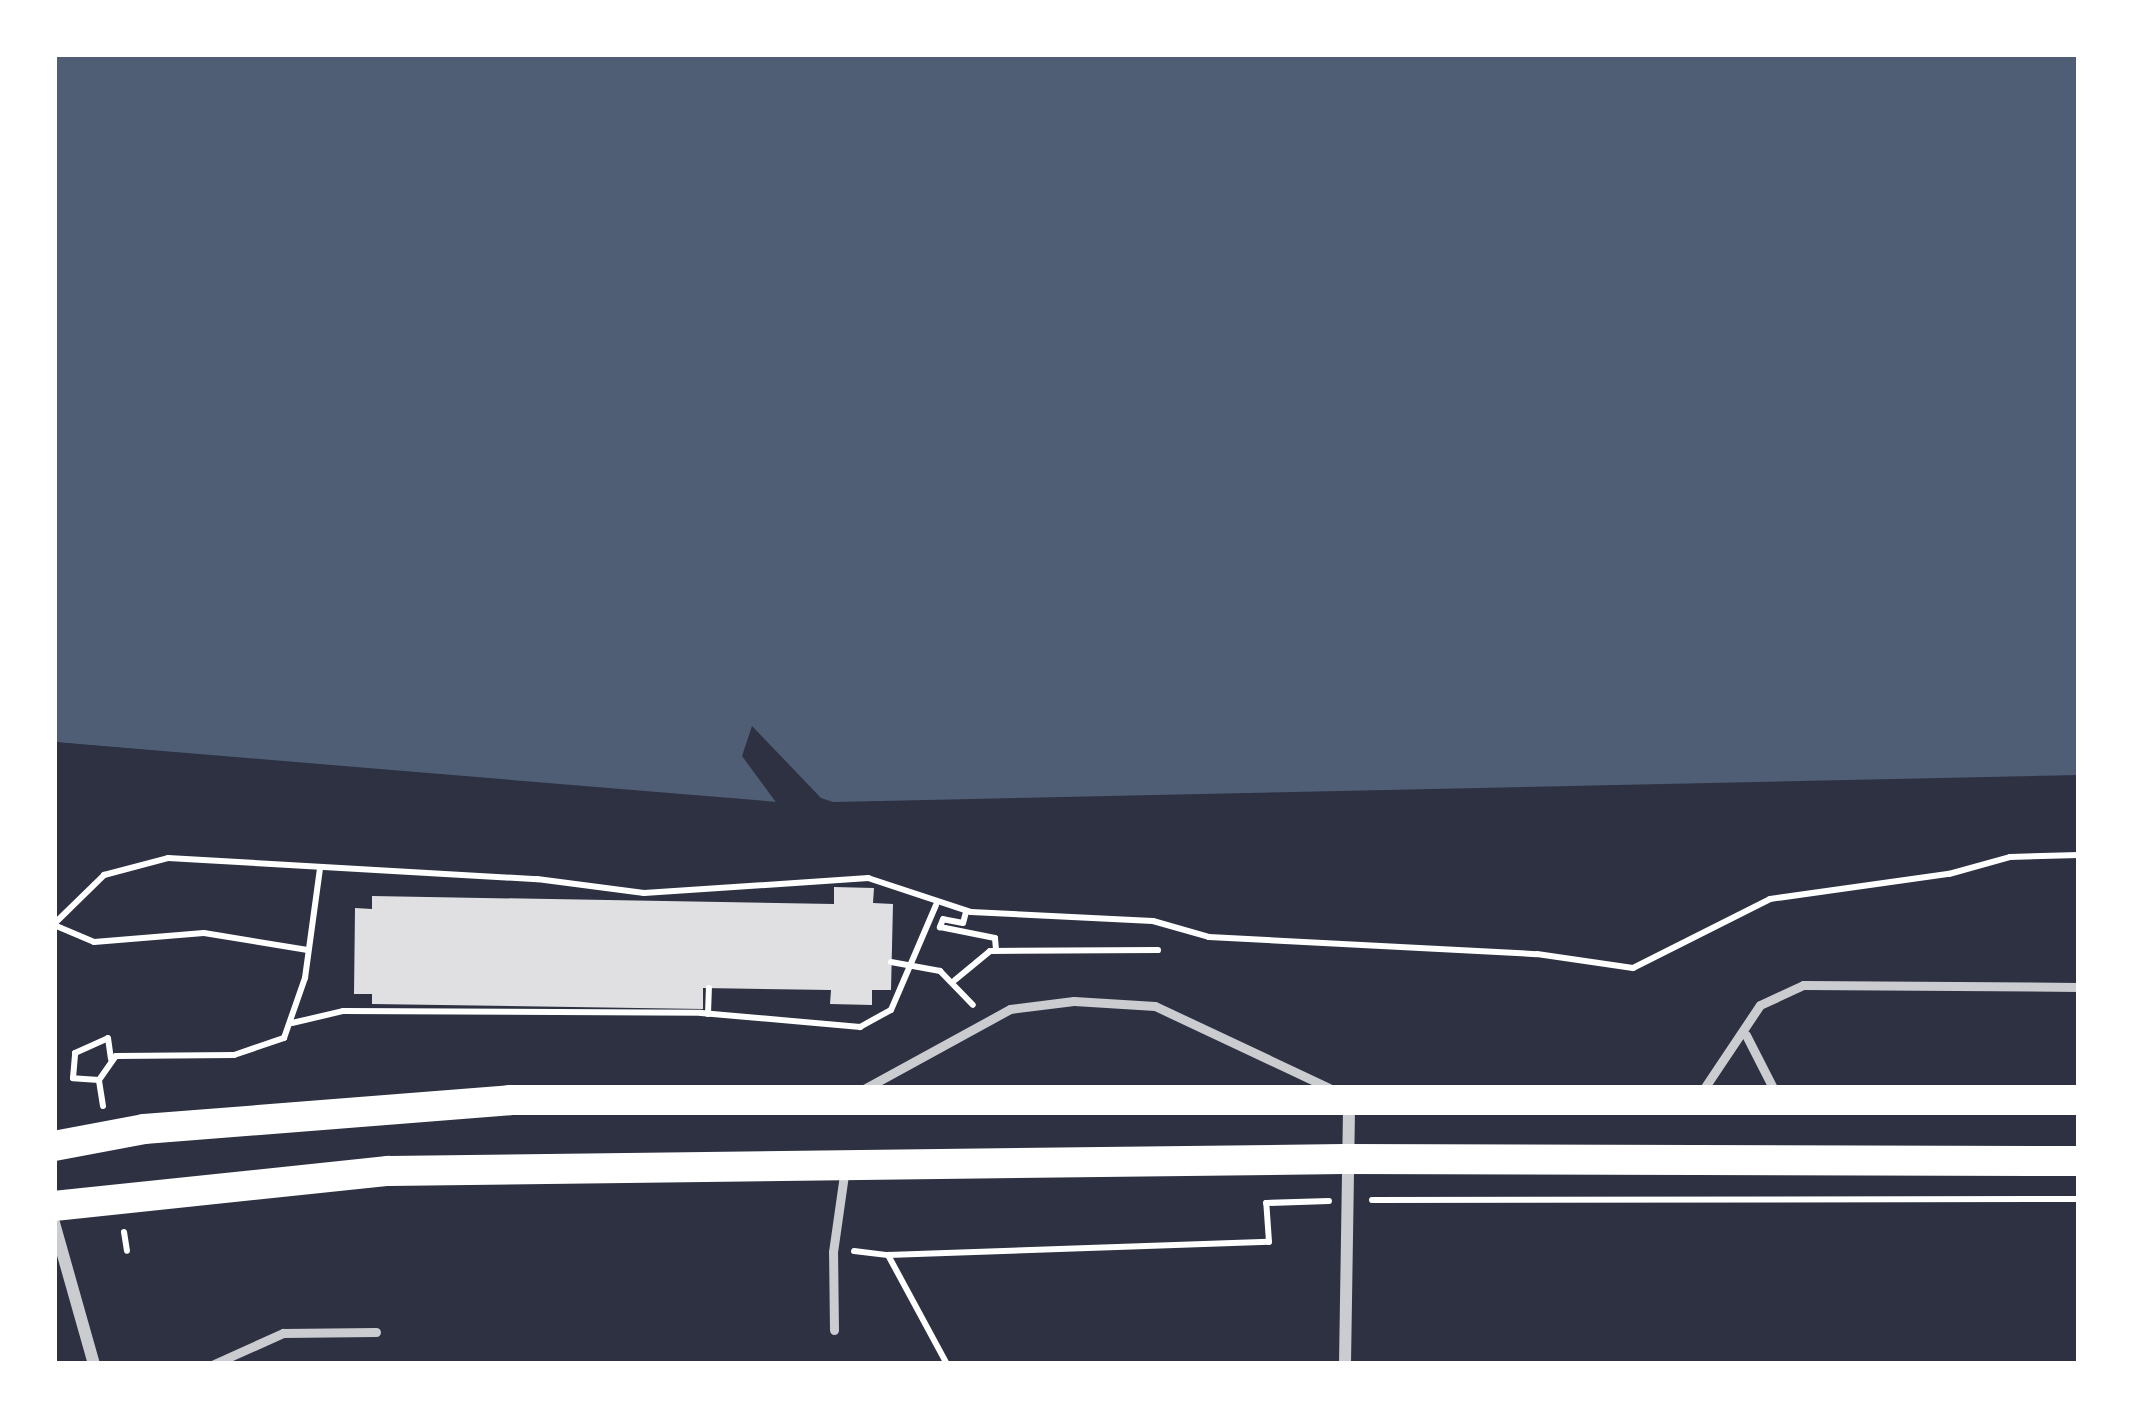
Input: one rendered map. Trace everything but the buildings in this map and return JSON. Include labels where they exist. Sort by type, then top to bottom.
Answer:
[{"type":"main road","points":[[54,1146],[144,1129],[510,1100],[2079,1100]]},
{"type":"main road","points":[[54,1206],[388,1171],[1344,1159],[2079,1161]]},
{"type":"street","points":[[1345,1364],[1343,1200],[1350,1099]]},
{"type":"street","points":[[54,1223],[94,1364]]},
{"type":"lane","points":[[1692,1101],[1746,1035],[1760,1005],[1803,985],[2079,987]]},
{"type":"lane","points":[[848,1099],[1010,1009],[1074,1001],[1155,1006],[1350,1099]]},
{"type":"lane","points":[[1746,1035],[1779,1100]]},
{"type":"lane","points":[[834,1330],[833,1252],[846,1164]]},
{"type":"lane","points":[[214,1364],[283,1333],[376,1332]]},
{"type":"path","points":[[309,950],[204,933],[94,942],[54,925],[84,889],[142,861],[537,879],[644,893],[868,878],[967,911],[1173,922],[1234,938],[1646,966],[1770,899],[1949,874],[2010,857],[2079,855]]},
{"type":"path","points":[[111,1059],[166,1050],[240,1054],[282,1041],[292,1023],[309,950],[320,869]]},
{"type":"path","points":[[292,1023],[343,1011],[708,1015],[872,1025],[891,1010],[937,904]]},
{"type":"path","points":[[967,911],[963,923],[943,919],[940,927],[995,938],[996,950]]},
{"type":"path","points":[[955,980],[996,950],[1158,950]]},
{"type":"path","points":[[891,962],[912,964],[955,980],[982,1024]]},
{"type":"path","points":[[708,1015],[709,988]]},
{"type":"path","points":[[99,1080],[73,1078],[75,1053],[108,1038],[111,1059],[99,1080],[103,1107]]},
{"type":"path","points":[[854,1251],[888,1255],[911,1250],[1269,1242],[1266,1204],[1343,1200],[2079,1199]]},
{"type":"path","points":[[888,1255],[947,1364]]},
{"type":"water","points":[[54,54],[2079,54],[2079,775],[790,803],[54,742]]},
{"type":"pier","points":[[752,726],[821,798],[851,808],[781,809],[742,756]]},
{"type":"pier","points":[[54,742],[694,798],[693,804],[54,748]]}]
